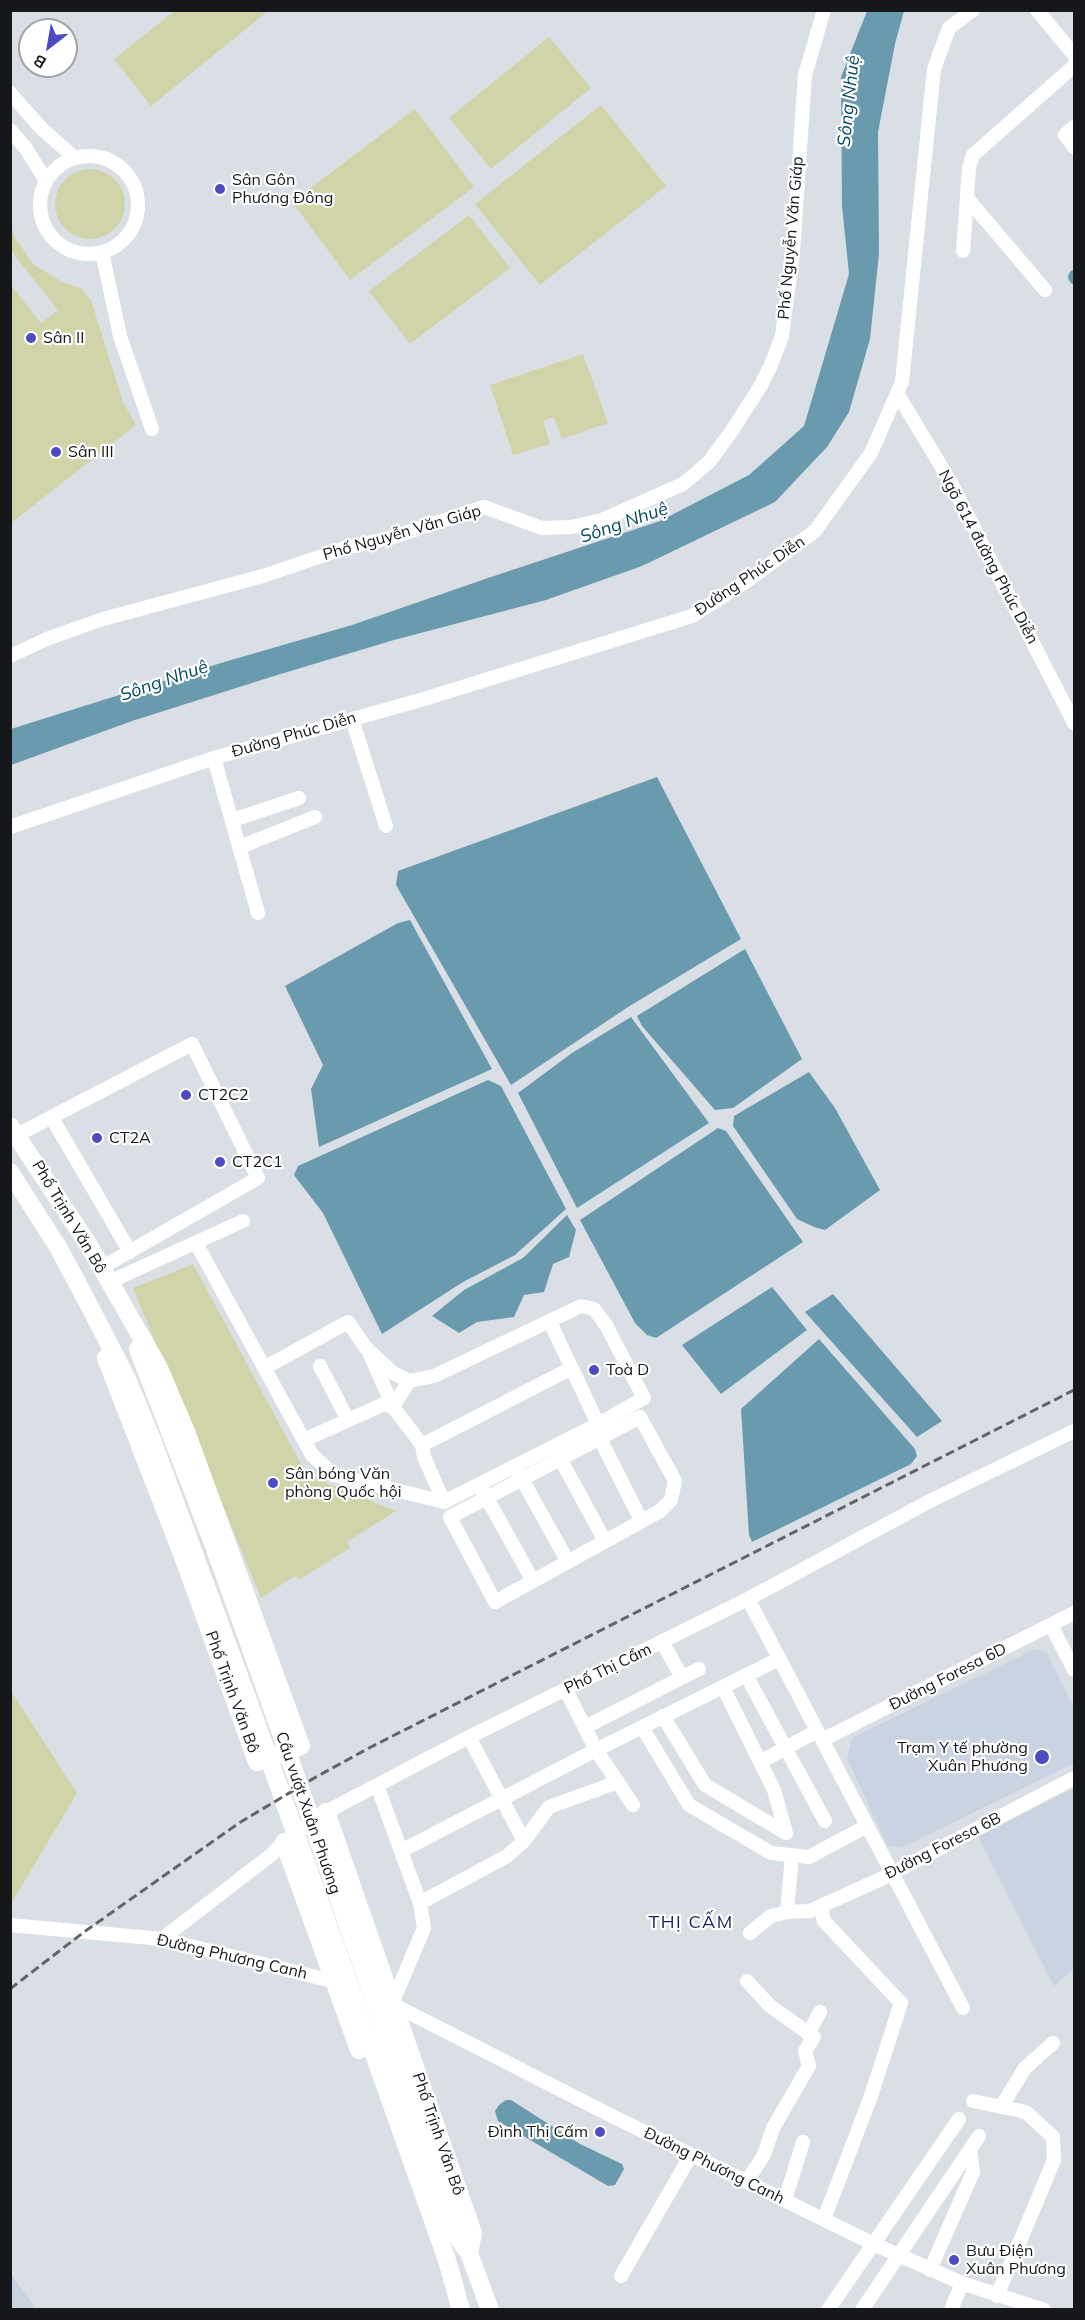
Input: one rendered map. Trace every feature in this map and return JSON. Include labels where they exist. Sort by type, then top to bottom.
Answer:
[{"type":"main road","name":"Phố Trịnh Văn Bô","points":[[14,1131],[72,1218],[159,1368],[187,1434],[301,1746],[257,1762],[184,1559],[114,1382],[89,1305]]},
{"type":"main road","name":"Phố Trịnh Văn Bô","points":[[10,1172],[58,1247],[127,1379]]},
{"type":"main road","name":"Phố Trịnh Văn Bô","points":[[124,1311],[146,1373]]},
{"type":"main road","name":"Cầu vượt Xuân Phương","points":[[146,1373],[206,1526],[271,1705],[456,2235],[469,2253]]},
{"type":"main road","name":"Cầu vượt Xuân Phương","points":[[127,1379],[200,1564],[447,2260],[461,2310]]},
{"type":"main road","name":"Phố Trịnh Văn Bô","points":[[326,1812],[473,2233],[469,2253]]},
{"type":"main road","points":[[284,1842],[402,2172],[432,2247],[447,2260]]},
{"type":"main road","points":[[469,2253],[490,2310]]},
{"type":"street","name":"Phố Nguyễn Văn Giáp","points":[[10,656],[49,638],[103,619],[263,576],[345,548],[390,538],[484,507],[542,528],[572,526],[602,520],[683,484],[709,462],[731,432],[760,387],[782,336],[793,252],[805,75],[824,10]]},
{"type":"street","name":"Đường Phúc Diễn","points":[[10,827],[214,758],[424,699],[692,616],[748,580],[815,531],[872,453],[902,382],[934,69],[949,28],[973,10]]},
{"type":"street","points":[[1037,10],[1074,55]]},
{"type":"street","points":[[963,251],[973,155],[1074,66]]},
{"type":"street","points":[[10,93],[42,129],[75,158]]},
{"type":"street","points":[[1074,127],[1065,135],[1074,147]]},
{"type":"street","points":[[10,130],[25,147],[46,181]]},
{"type":"street","points":[[94,157],[113,163],[129,178],[137,199],[137,214],[132,229],[114,247],[102,252],[86,254],[70,250],[56,242],[46,228],[40,213],[40,196],[46,181],[64,163],[75,158],[94,157]]},
{"type":"street","points":[[967,198],[1046,290]]},
{"type":"street","points":[[102,252],[120,336],[152,429]]},
{"type":"street","name":"Ngõ 614 đường Phúc Diễn","points":[[897,393],[950,481],[1074,723]]},
{"type":"street","points":[[352,719],[386,826]]},
{"type":"street","points":[[214,758],[258,913]]},
{"type":"street","points":[[233,820],[299,798]]},
{"type":"street","points":[[240,847],[315,817]]},
{"type":"street","points":[[14,1131],[52,1118],[192,1044],[258,1178],[130,1251],[105,1275]]},
{"type":"street","points":[[52,1118],[130,1251]]},
{"type":"street","points":[[105,1275],[196,1243],[243,1221]]},
{"type":"street","points":[[196,1243],[312,1455],[334,1475],[444,1502],[554,1446],[597,1429],[640,1417],[675,1480],[670,1500],[660,1511],[495,1602],[450,1517],[560,1459],[597,1429],[644,1398],[606,1325],[594,1309],[581,1306],[434,1376],[409,1381],[388,1401],[304,1440]]},
{"type":"street","points":[[264,1368],[348,1322],[366,1348],[388,1401],[422,1445],[424,1457],[444,1502]]},
{"type":"street","points":[[550,1322],[597,1429],[641,1520]]},
{"type":"street","points":[[366,1348],[393,1373],[409,1381]]},
{"type":"street","points":[[320,1366],[348,1420]]},
{"type":"street","points":[[422,1445],[570,1369]]},
{"type":"street","points":[[388,1401],[393,1373]]},
{"type":"street","name":"Phố Thị Cẩm","points":[[162,1939],[271,1855],[284,1842],[326,1812],[469,1737],[748,1599],[928,1502],[1074,1431]]},
{"type":"street","points":[[554,1446],[605,1541]]},
{"type":"street","points":[[515,1466],[568,1562]]},
{"type":"street","points":[[480,1484],[533,1581]]},
{"type":"street","points":[[748,1599],[963,2008]]},
{"type":"street","name":"Đường Foresa 6D","points":[[760,1762],[786,1748],[819,1736],[1074,1613]]},
{"type":"street","points":[[1051,1625],[1074,1670]]},
{"type":"street","points":[[662,1642],[682,1677]]},
{"type":"street","points":[[401,1851],[779,1659]]},
{"type":"street","points":[[585,1727],[699,1669]]},
{"type":"street","points":[[746,1675],[825,1821]]},
{"type":"street","points":[[663,1716],[705,1785],[786,1833],[774,1790],[723,1687]]},
{"type":"street","points":[[566,1690],[596,1750],[633,1805]]},
{"type":"street","points":[[642,1727],[688,1805],[771,1853],[809,1857],[867,1827]]},
{"type":"street","points":[[469,1737],[524,1841]]},
{"type":"street","name":"Đường Foresa 6B","points":[[816,1909],[892,1873],[1074,1778]]},
{"type":"street","points":[[420,1903],[507,1857],[524,1841],[549,1807],[618,1782]]},
{"type":"street","points":[[377,1785],[420,1903],[424,1928],[392,2004]]},
{"type":"street","points":[[787,1912],[792,1855]]},
{"type":"street","points":[[750,1933],[771,1916],[816,1909],[824,1921],[901,2003],[888,2046],[825,2219]]},
{"type":"street","name":"Đường Phương Canh","points":[[10,1925],[162,1939],[332,1981]]},
{"type":"street","points":[[332,1981],[379,1966]]},
{"type":"street","points":[[747,1981],[770,2006],[814,2037],[805,2050],[808,2066],[773,2128],[764,2155],[747,2181]]},
{"type":"street","name":"Đường Phương Canh","points":[[392,2004],[691,2155],[872,2243],[962,2283],[1044,2310]]},
{"type":"street","points":[[808,2034],[820,2012]]},
{"type":"street","points":[[1001,2107],[1025,2068],[1053,2043]]},
{"type":"street","points":[[974,2101],[1026,2112],[1053,2137],[1054,2160],[998,2296]]},
{"type":"street","points":[[828,2310],[959,2119]]},
{"type":"street","points":[[862,2310],[979,2136]]},
{"type":"street","points":[[785,2200],[803,2142]]},
{"type":"street","points":[[930,2270],[973,2172],[969,2150]]},
{"type":"street","points":[[621,2276],[691,2155]]},
{"type":"street","points":[[951,2310],[962,2283]]},
{"type":"shaded area","points":[[1035,1649],[1047,1653],[1074,1707],[1074,1763],[901,1848],[887,1845],[847,1759],[852,1738]]},
{"type":"shaded area","points":[[1074,1788],[1074,1969],[1054,1986],[978,1837]]},
{"type":"shaded area","points":[[11,2274],[36,2309],[11,2309]]},
{"type":"green space","points":[[176,10],[268,11],[151,106],[114,59]]},
{"type":"green space","points":[[549,37],[591,88],[491,169],[449,118]]},
{"type":"green space","points":[[601,105],[666,186],[540,285],[475,204]]},
{"type":"green space","points":[[415,109],[474,187],[350,280],[292,202]]},
{"type":"green space","points":[[90,169],[109,175],[119,185],[125,204],[119,223],[109,233],[90,239],[71,233],[61,223],[55,204],[61,185],[71,175]]},
{"type":"green space","points":[[469,215],[510,268],[410,344],[369,291]]},
{"type":"green space","points":[[11,217],[14,236],[33,264],[64,283],[81,288],[91,300],[123,402],[136,425],[11,523],[11,285],[41,323],[58,310],[11,251]]},
{"type":"green space","points":[[583,354],[608,423],[562,439],[554,417],[543,421],[550,444],[513,455],[490,385]]},
{"type":"green space","points":[[193,1264],[307,1475],[396,1511],[347,1542],[350,1548],[299,1580],[295,1576],[261,1598],[133,1288]]},
{"type":"green space","points":[[11,1691],[77,1793],[10,1904]]},
{"type":"water","name":"Sông Nhuệ","points":[[867,11],[904,11],[895,44],[878,132],[879,254],[870,339],[849,412],[827,447],[775,502],[642,566],[546,600],[394,640],[274,676],[132,721],[11,765],[11,729],[221,663],[352,625],[660,521],[749,475],[804,426],[849,274],[842,206],[841,77]]},
{"type":"water","points":[[657,777],[741,939],[628,1007],[511,1085],[396,885],[398,871]]},
{"type":"water","points":[[410,920],[492,1069],[319,1147],[311,1089],[323,1065],[285,986],[398,923]]},
{"type":"water","points":[[745,949],[802,1059],[733,1108],[715,1110],[642,1026],[637,1016]]},
{"type":"water","points":[[631,1017],[709,1123],[577,1208],[518,1093],[572,1053]]},
{"type":"water","points":[[809,1072],[835,1108],[880,1190],[825,1230],[797,1219],[733,1126],[734,1116]]},
{"type":"water","points":[[488,1080],[501,1086],[566,1209],[515,1255],[463,1282],[382,1334],[323,1213],[294,1175],[298,1166]]},
{"type":"water","points":[[718,1128],[726,1131],[803,1242],[656,1338],[647,1335],[635,1323],[580,1220]]},
{"type":"water","points":[[567,1215],[576,1230],[569,1257],[553,1264],[544,1292],[524,1295],[514,1317],[477,1322],[459,1333],[432,1316],[464,1290],[523,1258]]},
{"type":"water","points":[[772,1287],[807,1330],[721,1394],[682,1345]]},
{"type":"water","points":[[833,1294],[942,1421],[917,1437],[805,1312]]},
{"type":"water","points":[[819,1339],[915,1449],[917,1456],[911,1464],[752,1542],[749,1535],[741,1409]]},
{"type":"water","points":[[506,2100],[511,2100],[580,2144],[622,2164],[624,2169],[615,2185],[608,2186],[498,2121],[495,2111]]},
{"type":"waterway","points":[[1074,275],[1074,279]]},
{"type":"railway","points":[[10,1989],[84,1932],[239,1823],[316,1777],[1074,1390]]},
{"type":"place","name":"Sân Gôn Phương Đông","points":[[220,189]]},
{"type":"place","name":"Sân II","points":[[31,338]]},
{"type":"place","name":"Sân III","points":[[56,452]]},
{"type":"place","name":"CT2C2","points":[[186,1095]]},
{"type":"place","name":"CT2A","points":[[97,1138]]},
{"type":"place","name":"CT2C1","points":[[220,1162]]},
{"type":"place","name":"Toà D","points":[[594,1370]]},
{"type":"place","name":"Sân bóng Văn phòng Quốc hội","points":[[273,1483]]},
{"type":"place","name":"Trạm Y tế phường Xuân Phương","points":[[1042,1757]]},
{"type":"place","name":"Đình Thị Cấm","points":[[600,2132]]},
{"type":"place","name":"Bưu Điện Xuân Phương","points":[[954,2260]]},
{"type":"district","name":"THỊ CẤM","points":[[691,1923]]}]
